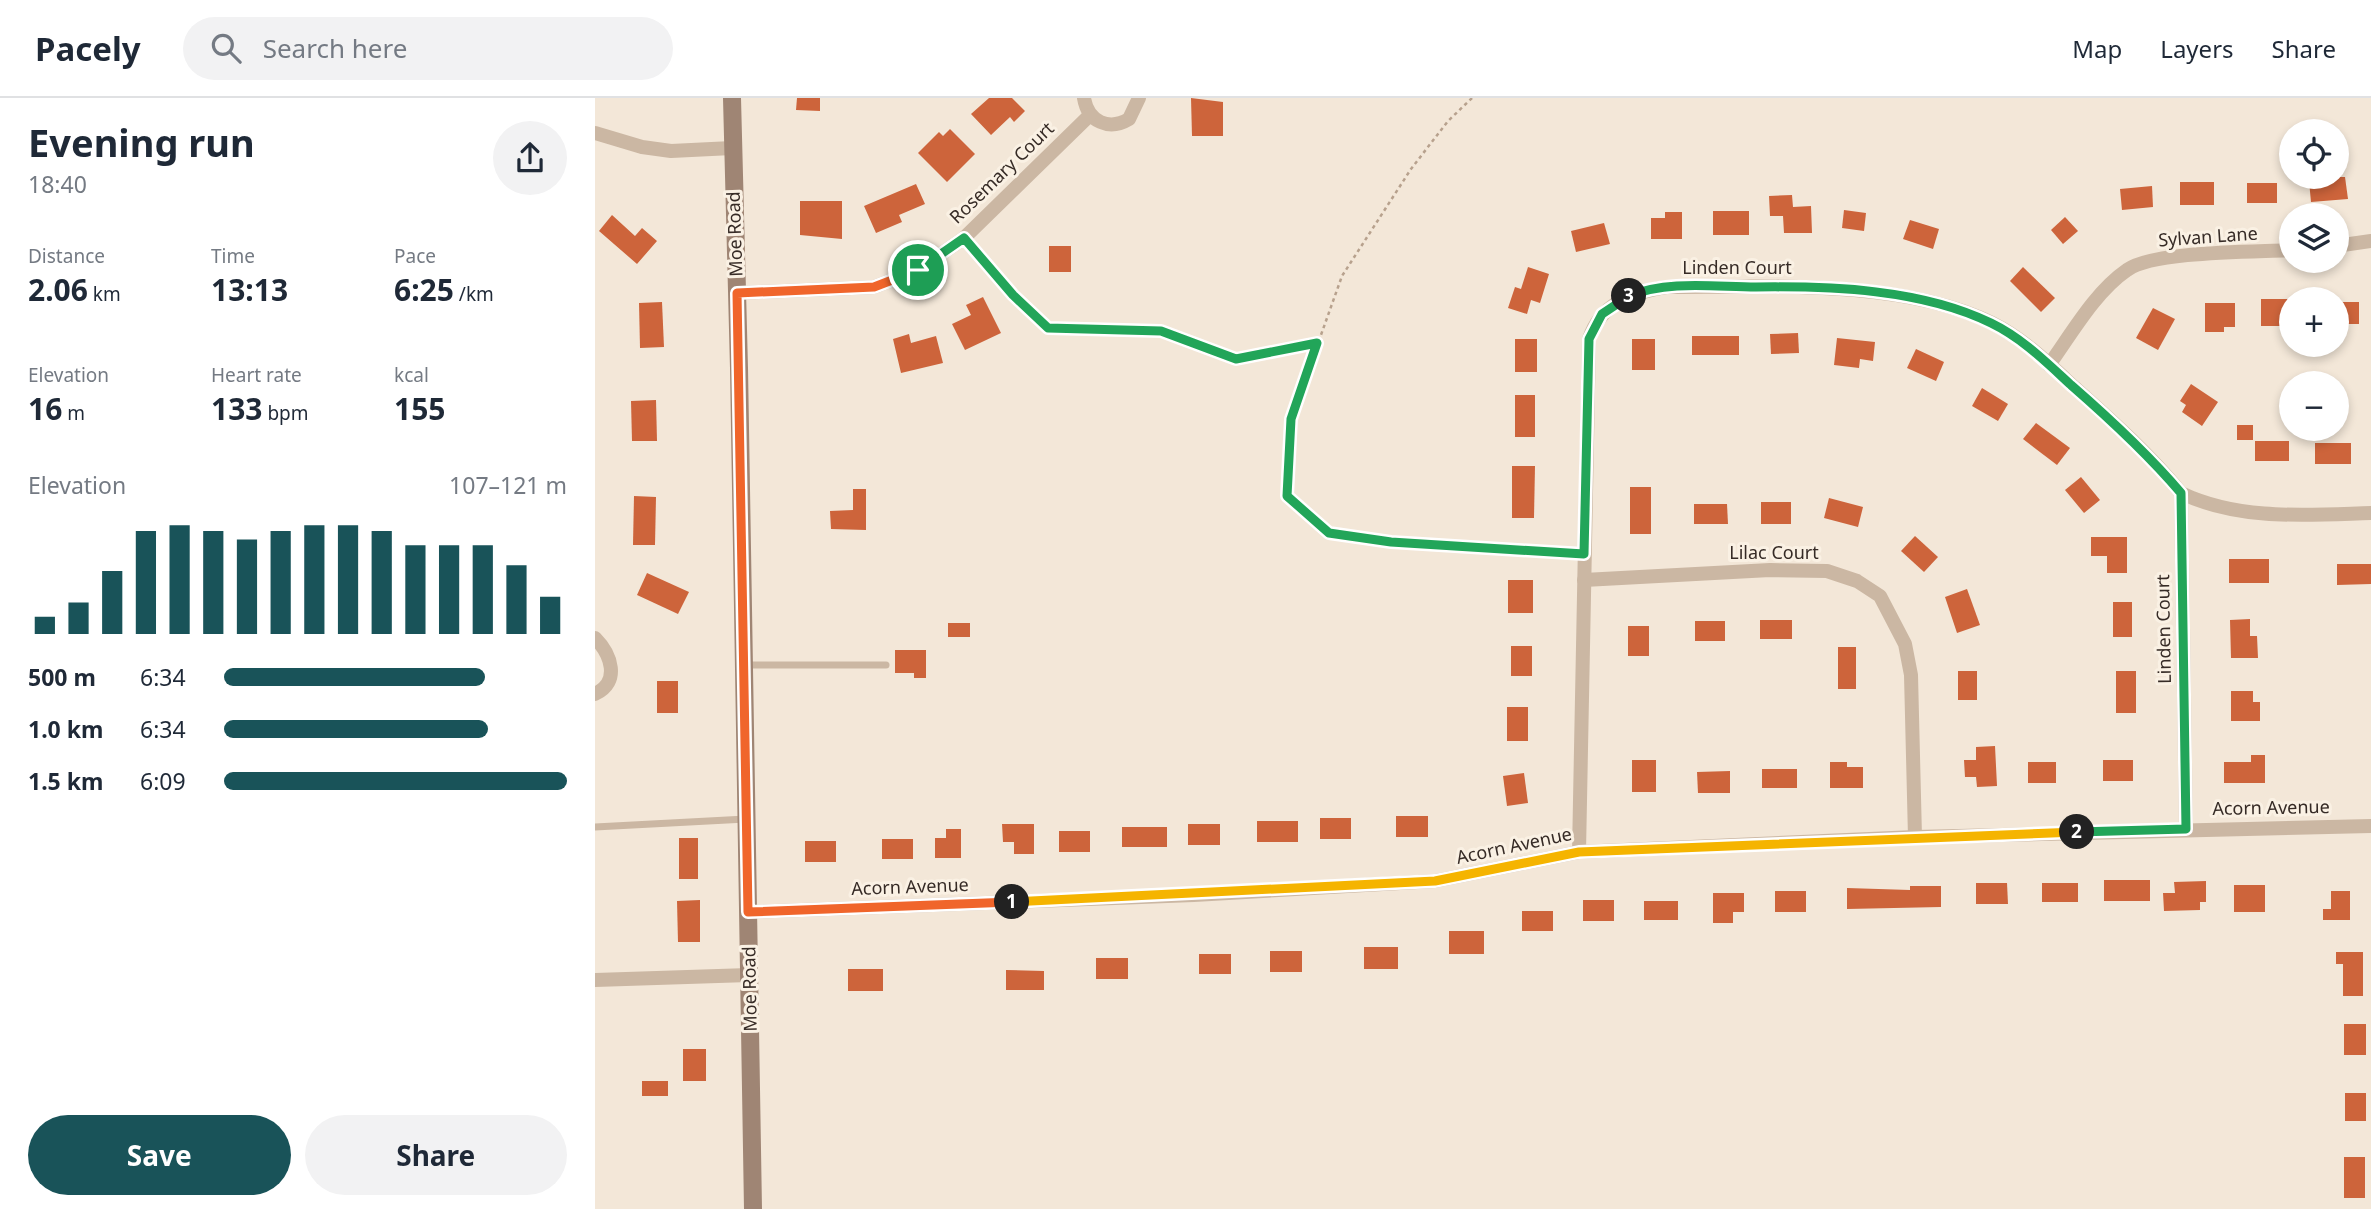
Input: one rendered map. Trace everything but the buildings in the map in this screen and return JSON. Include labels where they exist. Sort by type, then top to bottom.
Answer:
[{"type":"street","name":"Moe Road","points":[[731,98],[737,293],[753,1209]]},
{"type":"street","points":[[1084,98],[1090,115],[1105,124],[1122,123],[1135,112],[1139,98]]},
{"type":"street","name":"Rosemary Court","points":[[737,293],[874,287],[918,270],[964,238],[1090,115]]},
{"type":"street","points":[[595,133],[642,147],[671,151],[732,148]]},
{"type":"street","points":[[2349,244],[2371,241]]},
{"type":"street","name":"Sylvan Lane","points":[[2049,365],[2108,287],[2128,268],[2153,259],[2279,251]]},
{"type":"street","name":"Linden Court","points":[[1579,852],[1589,339],[1602,314],[1627,296],[1666,287],[1774,287],[1868,291],[1932,303],[1989,322],[2020,339],[2149,455],[2181,493],[2186,829]]},
{"type":"street","points":[[2181,493],[2206,505],[2256,513],[2371,513]]},
{"type":"street","name":"Lilac Court","points":[[1584,580],[1770,570],[1826,571],[1857,581],[1880,596],[1905,644],[1911,675],[1915,837]]},
{"type":"street","points":[[595,638],[611,660],[612,673],[607,685],[595,694]]},
{"type":"street","name":"Acorn Avenue","points":[[748,912],[1195,895],[1435,881],[1579,852],[1915,837],[2371,826]]},
{"type":"street","points":[[595,980],[749,975]]},
{"type":"lane","points":[[744,665],[885,665]]},
{"type":"lane","points":[[595,827],[746,819]]},
{"type":"path","points":[[1472,98],[1448,121],[1411,169],[1342,276],[1291,419],[1287,496],[1329,533],[1391,542],[1584,554]]},
{"type":"path","points":[[964,238],[1013,295],[1048,328],[1161,331],[1236,359],[1317,343]]},
{"type":"route","points":[[964,238],[1013,295],[1048,328],[1161,331],[1236,359],[1317,343],[1291,419],[1287,496],[1329,533],[1391,542],[1474,549],[1584,554],[1589,339],[1602,314],[1627,296],[1666,287],[1774,287],[1868,291],[1932,303],[1989,322],[2020,339],[2149,455],[2181,493],[2186,829],[1915,837],[1579,852],[1489,873],[1435,881],[1195,895],[748,912],[737,293],[874,287],[918,270],[964,238]]}]
